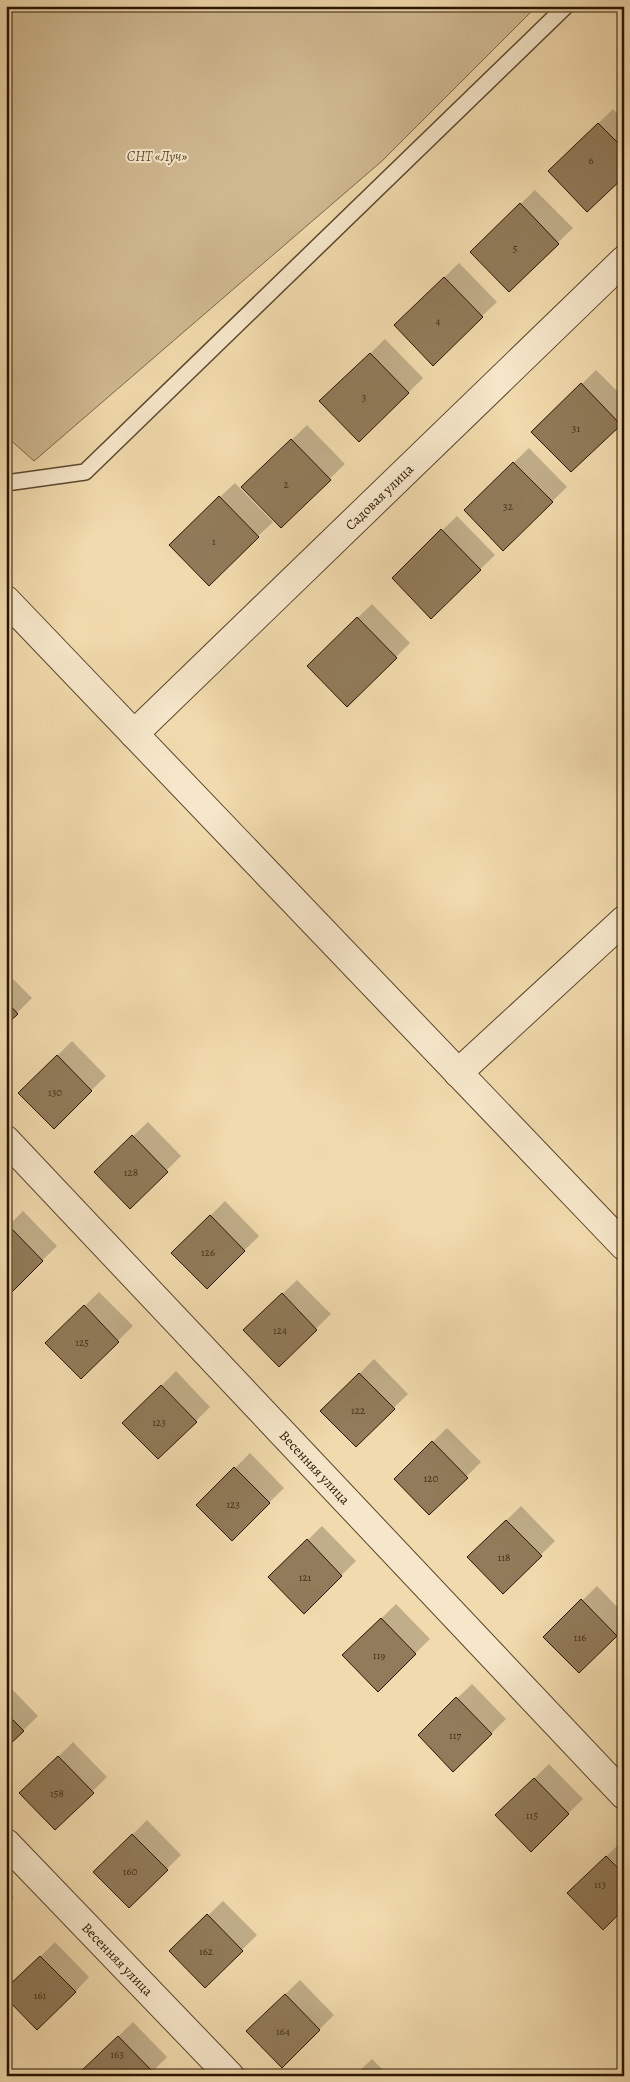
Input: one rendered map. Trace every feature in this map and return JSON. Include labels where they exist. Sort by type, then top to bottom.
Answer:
[{"type":"street","name":"Садовая улица","points":[[134,734],[624,260]]},
{"type":"street","points":[[6,600],[624,1246]]},
{"type":"street","points":[[458,1073],[624,920]]},
{"type":"street","name":"Весенняя улица","points":[[6,1140],[624,1795]]},
{"type":"street","name":"Весенняя улица","points":[[6,1843],[230,2076]]},
{"type":"lane","points":[[6,483],[84,472],[566,6]]},
{"type":"green space","name":"СНТ «Луч»","points":[[6,6],[537,6],[382,161],[34,461],[6,436]]},
{"type":"building","points":[[598,123],[624,149],[624,177],[587,212],[548,171]]},
{"type":"building","points":[[520,203],[559,244],[509,292],[470,252]]},
{"type":"building","points":[[444,277],[483,317],[433,366],[394,325]]},
{"type":"building","points":[[624,350],[624,362],[618,356]]},
{"type":"building","points":[[370,353],[409,393],[359,442],[319,401]]},
{"type":"building","points":[[581,383],[621,425],[571,472],[531,432]]},
{"type":"building","points":[[291,439],[331,480],[281,528],[241,487]]},
{"type":"building","points":[[513,462],[553,502],[503,551],[464,510]]},
{"type":"building","points":[[219,496],[259,537],[209,586],[169,545]]},
{"type":"building","points":[[441,529],[481,570],[431,619],[392,578]]},
{"type":"building","points":[[357,617],[397,658],[347,707],[307,666]]},
{"type":"building","points":[[6,1001],[18,1014],[6,1025]]},
{"type":"building","points":[[57,1055],[92,1091],[54,1129],[18,1093]]},
{"type":"building","points":[[132,1135],[168,1172],[130,1209],[94,1172]]},
{"type":"building","points":[[210,1215],[245,1251],[207,1289],[171,1253]]},
{"type":"building","points":[[8,1225],[43,1261],[6,1298],[6,1226]]},
{"type":"building","points":[[282,1293],[317,1330],[279,1367],[243,1330]]},
{"type":"building","points":[[84,1305],[119,1342],[81,1379],[45,1343]]},
{"type":"building","points":[[359,1373],[395,1409],[356,1447],[320,1411]]},
{"type":"building","points":[[161,1385],[197,1422],[158,1459],[122,1423]]},
{"type":"building","points":[[432,1441],[468,1478],[429,1515],[394,1479]]},
{"type":"building","points":[[234,1467],[270,1503],[232,1541],[196,1505]]},
{"type":"building","points":[[506,1520],[542,1556],[503,1594],[467,1557]]},
{"type":"building","points":[[307,1539],[342,1576],[304,1614],[268,1577]]},
{"type":"building","points":[[581,1599],[617,1636],[579,1673],[543,1637]]},
{"type":"building","points":[[381,1618],[416,1654],[378,1692],[342,1655]]},
{"type":"building","points":[[456,1697],[492,1734],[453,1772],[418,1735]]},
{"type":"building","points":[[6,1713],[24,1731],[6,1748]]},
{"type":"building","points":[[58,1756],[94,1793],[55,1830],[19,1793]]},
{"type":"building","points":[[534,1778],[569,1814],[531,1852],[495,1815]]},
{"type":"building","points":[[132,1834],[168,1870],[129,1908],[93,1872]]},
{"type":"building","points":[[606,1856],[624,1874],[624,1909],[603,1930],[567,1893]]},
{"type":"building","points":[[207,1914],[243,1951],[205,1988],[169,1951]]},
{"type":"building","points":[[40,1956],[76,1992],[37,2030],[6,1998],[6,1988]]},
{"type":"building","points":[[285,1994],[320,2030],[282,2068],[246,2031]]},
{"type":"building","points":[[118,2036],[153,2072],[150,2076],[81,2076],[79,2073]]}]
